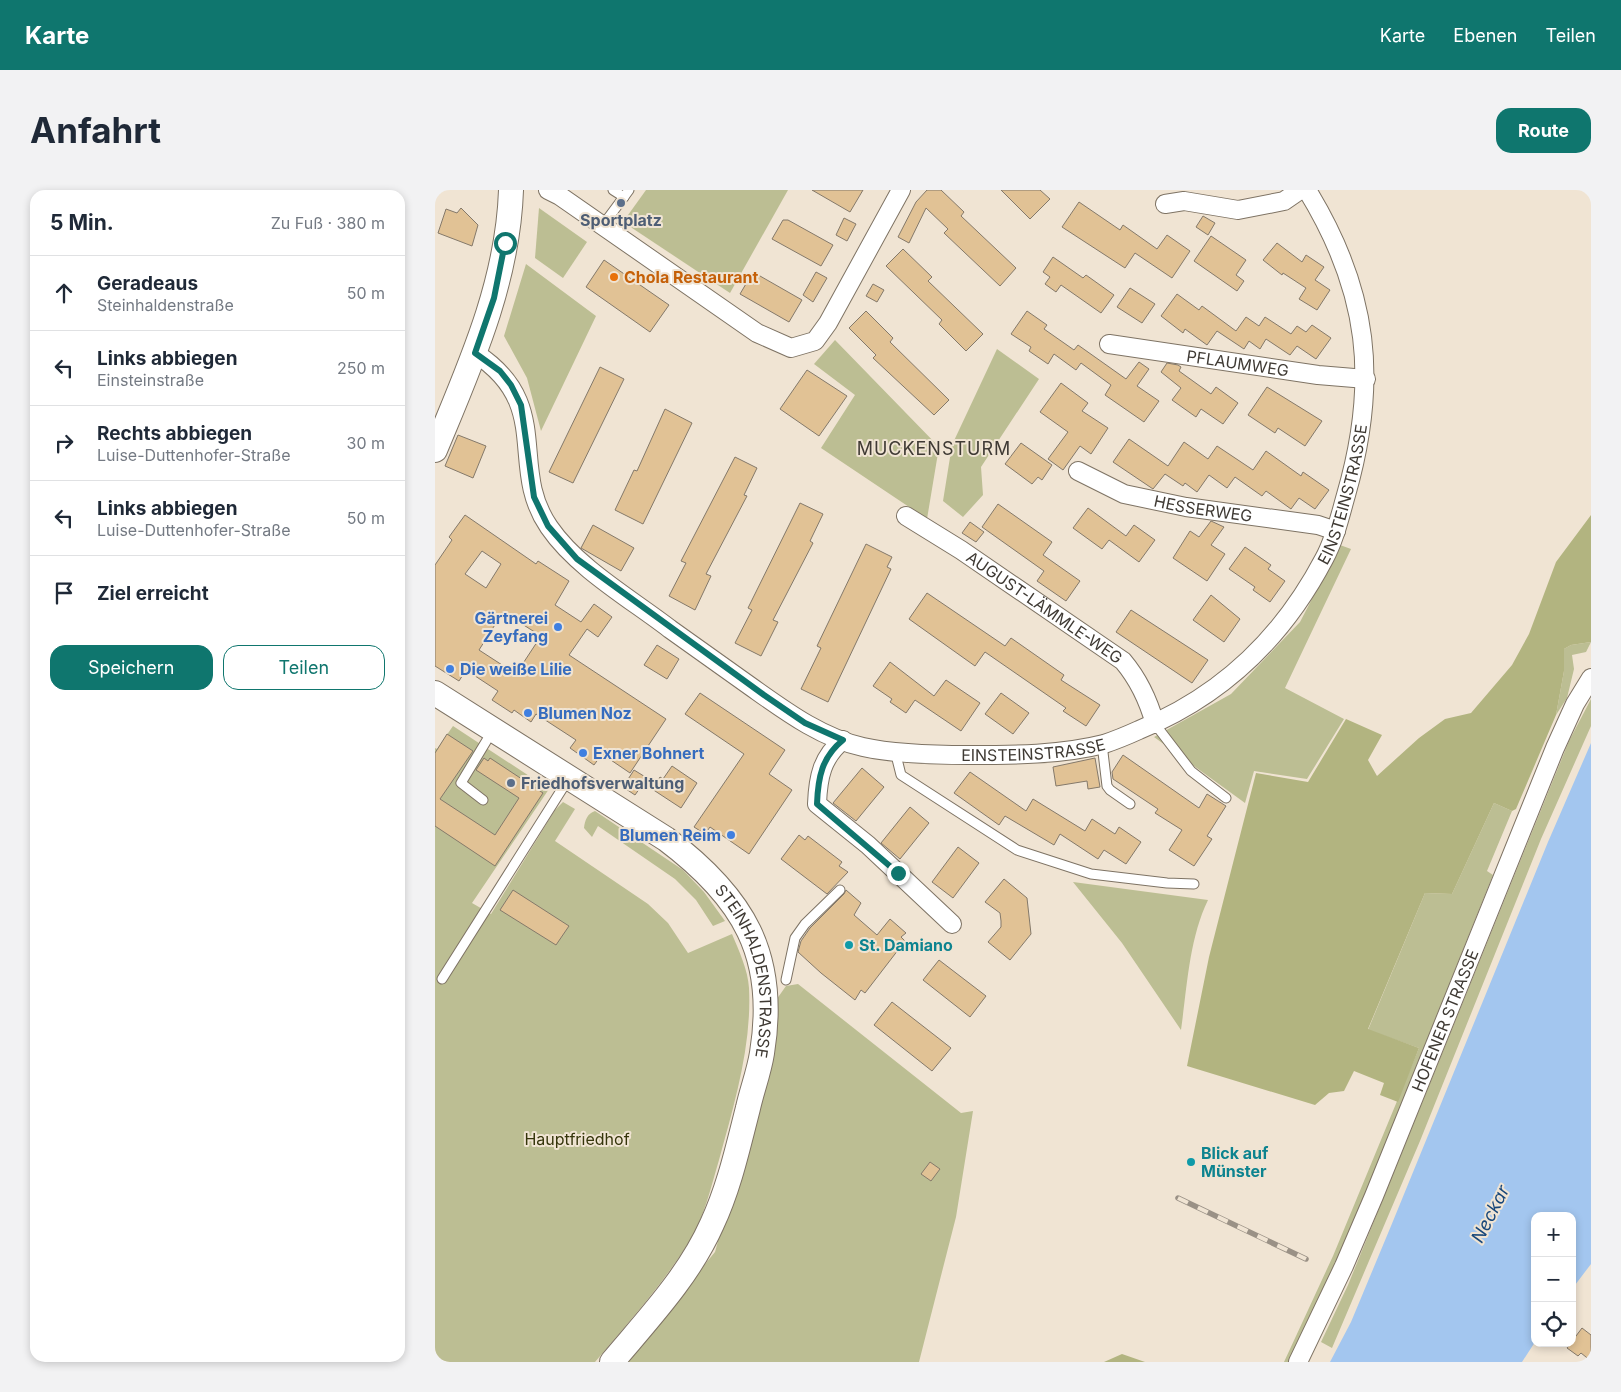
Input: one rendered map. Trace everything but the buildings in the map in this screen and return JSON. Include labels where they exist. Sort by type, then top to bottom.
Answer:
[{"type":"street","points":[[435,450],[475,353],[494,298],[507,234],[511,190]]},
{"type":"street","points":[[548,190],[603,225],[757,332],[791,348],[815,341],[828,323],[901,190]]},
{"type":"street","points":[[1165,204],[1184,201],[1238,210],[1284,201],[1300,190]]},
{"type":"street","name":"EINSTEINSTRASSE","points":[[475,353],[500,371],[511,385],[521,405],[534,497],[548,526],[577,559],[805,723],[862,747],[998,755],[1070,751],[1102,744],[1155,724],[1176,714],[1229,679],[1265,644],[1300,602],[1327,554],[1336,531],[1355,464],[1366,379],[1361,320],[1348,272],[1330,227],[1307,190]]},
{"type":"street","name":"PFLAUMWEG","points":[[1109,344],[1318,375],[1366,379]]},
{"type":"street","name":"HESSERWEG","points":[[1078,471],[1124,494],[1186,507],[1317,525],[1336,531]]},
{"type":"street","name":"AUGUST-LÄMMLE-WEG","points":[[906,516],[961,550],[1123,661],[1137,678],[1149,702],[1155,724]]},
{"type":"street","name":"HOFENER STRASSE","points":[[1298,1362],[1344,1266],[1370,1205],[1555,748],[1575,704],[1591,678]]},
{"type":"street","name":"STEINHALDENSTRASSE","points":[[435,693],[666,839],[698,863],[733,902],[745,922],[760,960],[765,983],[766,1018],[762,1054],[724,1192],[713,1224],[683,1274],[612,1362]]},
{"type":"street","points":[[843,740],[830,750],[818,780],[817,804],[868,846],[953,924]]},
{"type":"lane","points":[[603,225],[626,194],[613,190]]},
{"type":"lane","points":[[1155,724],[1191,771],[1226,798]]},
{"type":"lane","points":[[483,800],[461,782],[493,729]]},
{"type":"lane","points":[[1102,744],[1107,786],[1130,804]]},
{"type":"lane","points":[[895,750],[901,775],[1017,850],[1091,874],[1167,883],[1194,884]]},
{"type":"lane","points":[[442,980],[569,778]]},
{"type":"lane","points":[[786,980],[795,938],[805,924],[840,890]]},
{"type":"green space","points":[[646,190],[788,190],[730,293],[623,222]]},
{"type":"green space","points":[[539,208],[587,242],[563,278],[535,258]]},
{"type":"green space","points":[[526,264],[596,316],[541,431],[527,378],[504,336]]},
{"type":"green space","points":[[835,340],[939,447],[927,519],[821,448],[855,395],[814,364]]},
{"type":"green space","points":[[997,349],[1039,379],[981,467],[983,495],[963,517],[943,501],[952,445]]},
{"type":"green space","points":[[1591,515],[1591,642],[1571,645],[1564,649],[1564,671],[1556,715],[1516,809],[1512,811],[1494,803],[1452,894],[1425,893],[1368,1029],[1419,1048],[1398,1102],[1380,1095],[1384,1083],[1354,1071],[1344,1091],[1329,1093],[1315,1105],[1187,1066],[1209,957],[1256,773],[1308,782],[1346,719],[1382,735],[1368,760],[1377,776],[1419,738],[1445,719],[1471,713],[1512,665],[1529,634],[1556,562]]},
{"type":"green space","points":[[1340,545],[1351,549],[1285,688],[1344,719],[1307,779],[1254,771],[1245,803],[1154,737],[1231,694],[1300,622]]},
{"type":"green space","points":[[1591,642],[1586,652],[1572,655],[1574,669],[1567,698],[1556,715],[1564,671],[1564,649],[1571,645]]},
{"type":"green space","points":[[1591,699],[1591,726],[1541,839],[1420,1141],[1332,1348],[1321,1342],[1348,1285],[1569,741]]},
{"type":"green space","name":"Hauptfriedhof","points":[[453,726],[549,789],[472,903],[491,914],[555,810],[563,802],[575,809],[555,841],[648,904],[668,923],[688,953],[732,934],[747,974],[749,988],[748,1032],[741,1075],[703,1213],[689,1242],[668,1273],[595,1362],[435,1362],[435,748],[437,749]]},
{"type":"green space","points":[[1494,803],[1512,811],[1487,871],[1493,875],[1334,1272],[1288,1362],[1284,1362],[1333,1256],[1419,1048],[1368,1030],[1425,893],[1452,894]]},
{"type":"green space","points":[[595,811],[683,870],[704,892],[725,921],[713,926],[696,900],[675,879],[598,826],[592,837],[584,828],[587,818]]},
{"type":"green space","points":[[1073,882],[1208,900],[1193,947],[1181,1030],[1122,943]]},
{"type":"green space","points":[[798,984],[961,1113],[973,1111],[956,1217],[919,1362],[624,1362],[715,1252],[764,1074],[774,1003],[786,986]]},
{"type":"green space","points":[[1122,1354],[1145,1362],[1104,1362]]},
{"type":"water","name":"Neckar","points":[[1591,743],[1591,1264],[1576,1284],[1576,1212],[1531,1212],[1532,1347],[1522,1362],[1330,1362],[1351,1322],[1548,842]]},
{"type":"railway","points":[[1178,1198],[1306,1259]]},
{"type":"place","name":"Sportplatz","points":[[621,203]]},
{"type":"place","name":"Chola Restaurant","points":[[614,277]]},
{"type":"place","name":"Gärtnerei Zeyfang","points":[[558,627]]},
{"type":"place","name":"Die weiße Lilie","points":[[450,669]]},
{"type":"place","name":"Blumen Noz","points":[[528,713]]},
{"type":"place","name":"Exner Bohnert","points":[[583,753]]},
{"type":"place","name":"Friedhofsverwaltung","points":[[511,783]]},
{"type":"place","name":"Blumen Reim","points":[[731,835]]},
{"type":"place","name":"St. Damiano","points":[[849,945]]},
{"type":"place","name":"Blick auf Münster","points":[[1191,1162]]},
{"type":"district","name":"MUCKENSTURM","points":[[934,448]]},
{"type":"route","points":[[505,243],[494,298],[475,353],[500,371],[511,385],[521,405],[534,497],[548,526],[577,559],[700,651],[805,723],[843,740],[830,750],[818,780],[817,804],[898,873]]}]
